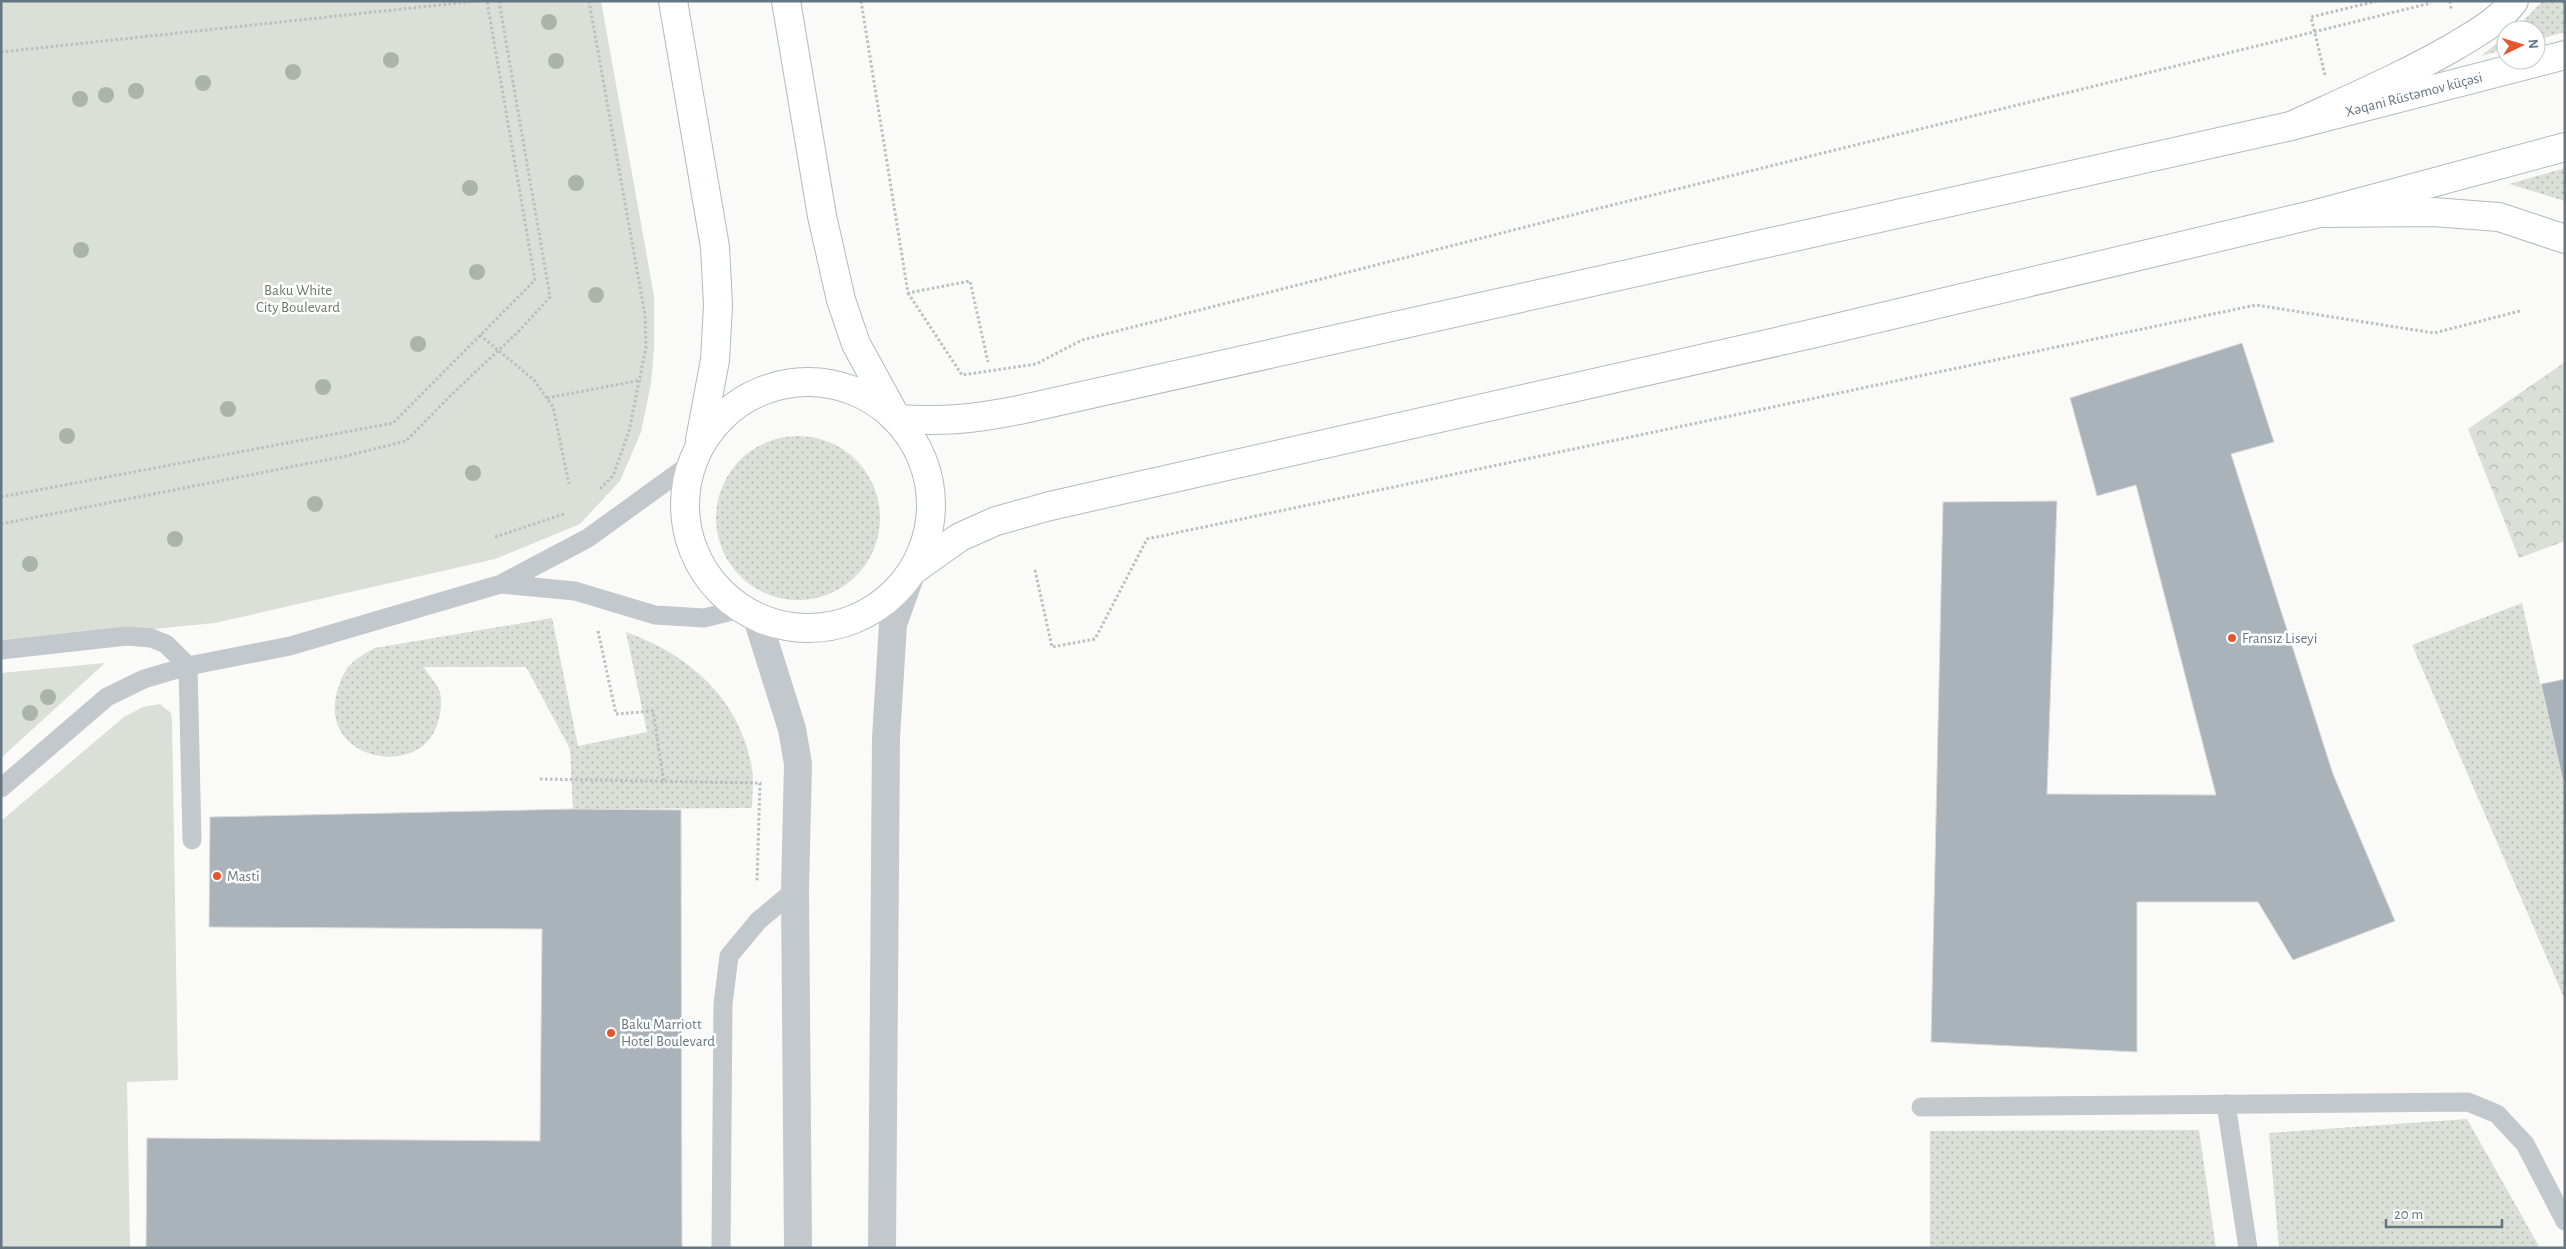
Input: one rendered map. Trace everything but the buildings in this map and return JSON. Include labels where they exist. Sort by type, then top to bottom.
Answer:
[{"type":"main road","points":[[673,1],[715,247],[718,305],[715,360],[696,455],[684,502],[691,543],[710,580],[749,613],[791,628],[826,627],[860,617],[890,598],[912,571],[929,534],[931,492],[920,453],[897,418],[856,344],[841,300],[822,216],[786,1]]},
{"type":"main road","points":[[696,455],[721,417],[753,394],[790,382],[829,382],[866,395],[897,418],[938,422],[982,418],[2291,126],[2417,69],[2472,36],[2508,10],[2514,1]]},
{"type":"main road","name":"Xəqani Rüstəmov küçəsi","points":[[2291,126],[2565,55]]},
{"type":"main road","points":[[912,571],[960,537],[996,521],[1050,506],[1801,336],[2320,213],[2565,147]]},
{"type":"main road","points":[[2320,213],[2433,212],[2499,217],[2565,239]]},
{"type":"street","points":[[882,1248],[886,738],[893,624],[912,571]]},
{"type":"street","points":[[749,613],[792,729],[798,764],[795,890],[798,1248]]},
{"type":"lane","points":[[1,788],[107,697],[144,679],[188,666],[290,646],[501,584],[588,538],[696,455]]},
{"type":"lane","points":[[501,584],[575,591],[655,615],[704,618],[749,613]]},
{"type":"lane","points":[[1,650],[127,636],[151,638],[166,644],[188,666],[192,840]]},
{"type":"lane","points":[[721,1248],[723,1004],[729,956],[758,921],[795,890]]},
{"type":"lane","points":[[1921,1108],[2468,1102],[2497,1114],[2525,1144],[2565,1221]]},
{"type":"lane","points":[[2226,1104],[2248,1248]]},
{"type":"path","points":[[1,52],[477,1]]},
{"type":"path","points":[[1,496],[392,424],[534,280],[487,1]]},
{"type":"path","points":[[1,524],[346,456],[406,441],[450,396],[520,330],[550,296],[499,1]]},
{"type":"path","points":[[590,1],[645,315],[646,347],[641,380],[629,431],[613,476],[594,496]]},
{"type":"path","points":[[861,1],[908,294],[962,375],[1036,364],[1082,340],[1574,215],[2431,3]]},
{"type":"path","points":[[2316,31],[2311,17],[2377,1]]},
{"type":"path","points":[[908,294],[970,281],[988,362]]},
{"type":"path","points":[[1035,570],[1052,647],[1095,639],[1147,539],[2256,305],[2434,333],[2520,311]]},
{"type":"path","points":[[480,335],[534,380],[553,408],[568,484]]},
{"type":"path","points":[[547,398],[641,380]]},
{"type":"path","points":[[495,537],[572,512]]},
{"type":"path","points":[[598,631],[616,714],[653,711],[664,783]]},
{"type":"path","points":[[540,780],[760,783],[756,892]]},
{"type":"green space","name":"Baku White City Boulevard","points":[[1,1],[601,1],[654,296],[654,348],[651,383],[641,432],[620,481],[580,524],[495,559],[215,623],[1,644]]},
{"type":"green space","points":[[2543,1],[2565,1],[2565,32],[2546,37],[2546,20],[2524,20]]},
{"type":"green space","points":[[2496,44],[2496,52],[2481,56]]},
{"type":"green space","points":[[2565,168],[2565,201],[2509,184]]},
{"type":"green space","points":[[2565,362],[2565,541],[2519,558],[2468,429]]},
{"type":"green space","points":[[798,436],[822,440],[843,450],[856,460],[866,473],[876,494],[880,518],[876,542],[866,563],[856,576],[843,586],[822,596],[798,600],[774,596],[753,586],[740,576],[730,563],[720,542],[716,518],[720,494],[730,473],[740,460],[753,450],[774,440]]},
{"type":"green space","points":[[2522,603],[2565,791],[2565,1000],[2412,645]]},
{"type":"green space","points":[[552,618],[578,746],[647,732],[626,632],[671,653],[691,667],[709,683],[724,701],[737,722],[746,744],[753,774],[752,808],[573,809],[570,749],[526,667],[424,667],[440,692],[440,711],[438,722],[429,740],[413,752],[394,756],[375,755],[357,748],[343,734],[335,716],[337,692],[346,670],[367,652],[375,648]]},
{"type":"green space","points":[[105,663],[1,758],[1,673]]},
{"type":"green space","points":[[160,704],[171,713],[172,720],[178,1080],[127,1082],[130,1248],[1,1248],[1,821],[124,717],[143,707]]},
{"type":"green space","points":[[2467,1119],[2540,1248],[2279,1248],[2269,1133]]},
{"type":"green space","points":[[2199,1130],[2216,1248],[1930,1248],[1930,1131]]},
{"type":"place","name":"Fransız Liseyi","points":[[2232,638]]},
{"type":"place","name":"Masti","points":[[217,876]]},
{"type":"place","name":"Baku Marriott Hotel Boulevard","points":[[611,1033]]}]
